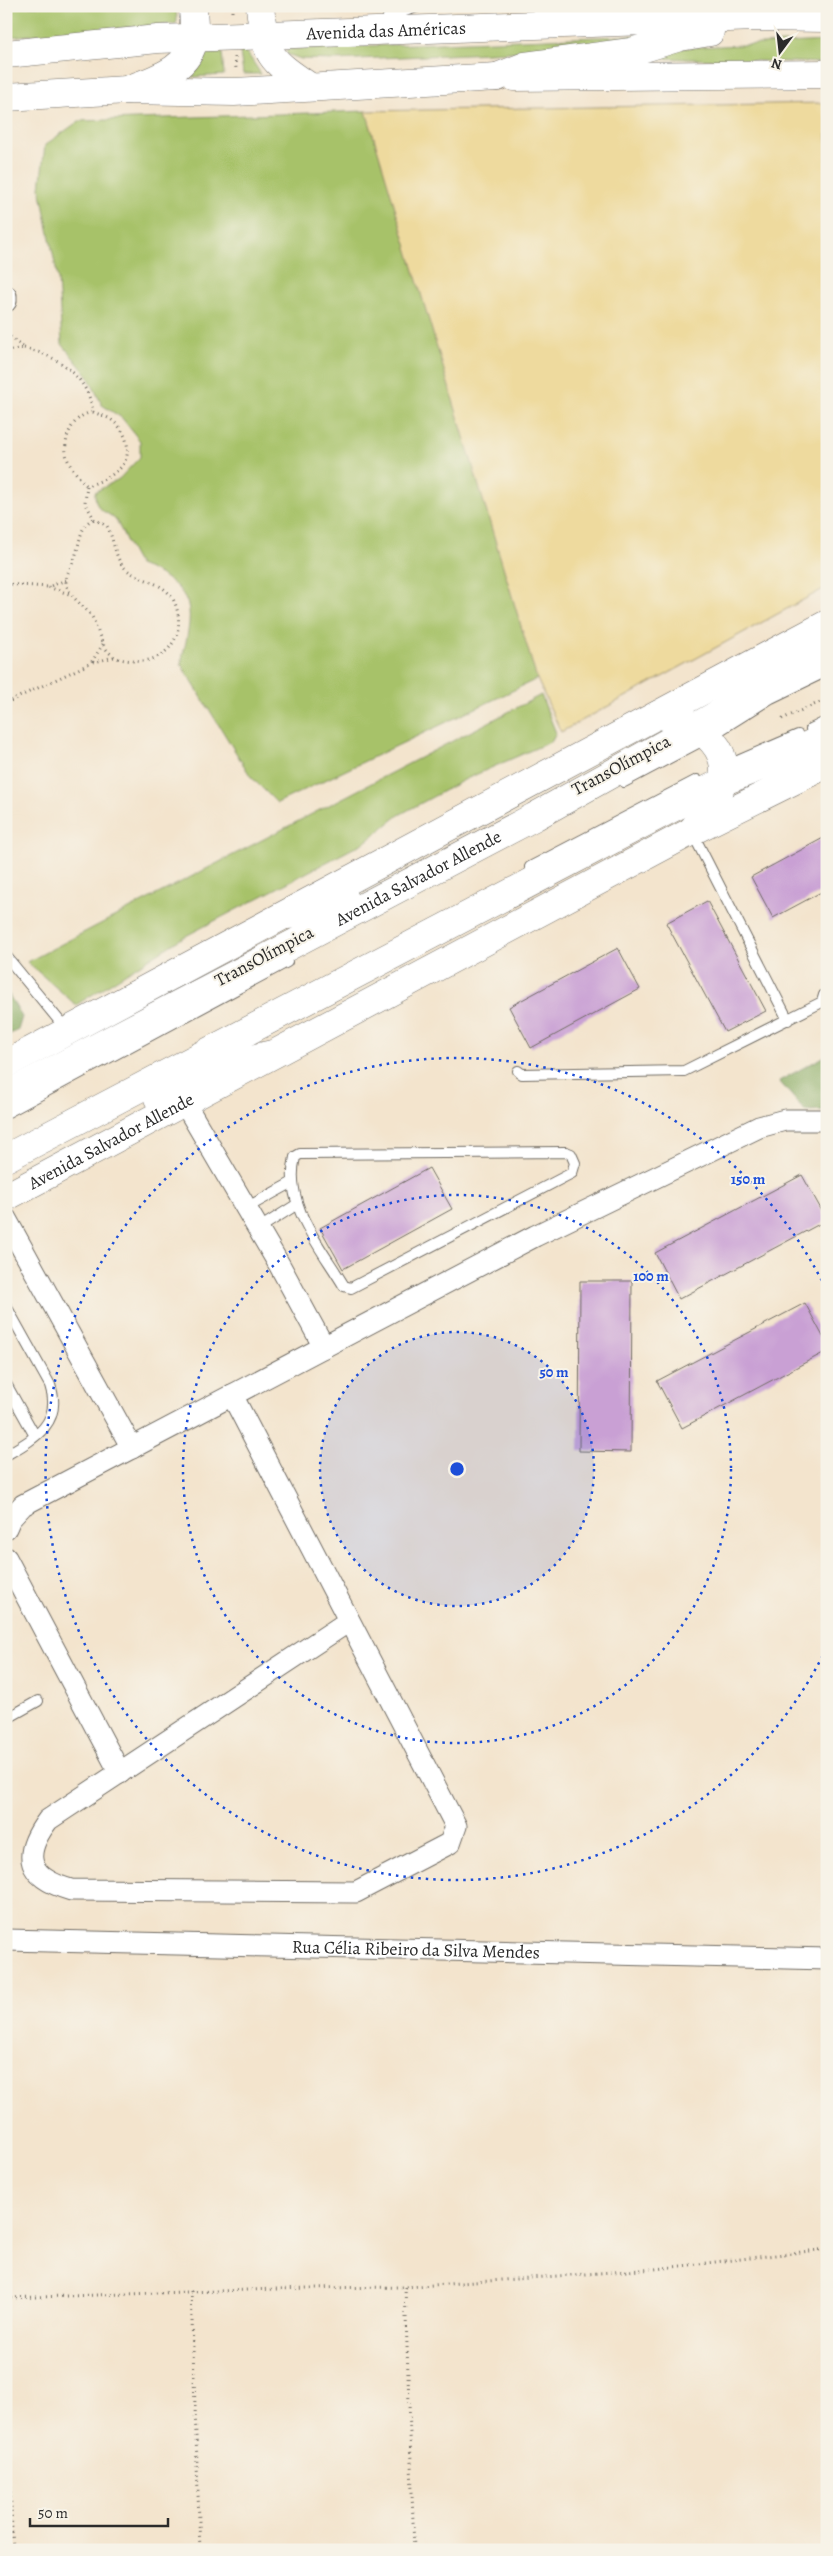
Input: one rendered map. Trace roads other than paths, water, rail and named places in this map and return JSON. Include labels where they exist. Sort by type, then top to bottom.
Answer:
[{"type":"main road","name":"Avenida das Américas","points":[[6,54],[193,25],[756,17],[827,18]]},
{"type":"main road","points":[[497,77],[525,66],[631,52],[680,37],[726,29],[756,17]]},
{"type":"main road","points":[[262,23],[274,61],[310,87]]},
{"type":"main road","points":[[127,90],[178,67],[188,54],[193,25]]},
{"type":"main road","points":[[6,97],[127,90],[234,92],[497,77],[827,74]]},
{"type":"main road","name":"Avenida Salvador Allende","points":[[6,1064],[827,624]]},
{"type":"main road","name":"Avenida Salvador Allende","points":[[6,1094],[534,817],[703,732],[764,684],[827,652]]},
{"type":"main road","points":[[658,714],[675,717],[703,732],[719,748],[716,799],[692,832]]},
{"type":"main road","name":"Avenida Salvador Allende","points":[[6,1158],[717,774],[780,759],[827,736]]},
{"type":"main road","name":"Avenida Salvador Allende","points":[[6,1197],[692,832],[827,764]]},
{"type":"main road","points":[[287,915],[311,913],[325,909],[505,823],[534,817]]},
{"type":"main road","points":[[6,1167],[238,1062],[273,1054]]},
{"type":"street","points":[[6,296],[6,301]]},
{"type":"street","points":[[184,1102],[324,1347]]},
{"type":"street","points":[[6,1528],[10,1518],[23,1504],[535,1236],[758,1127],[785,1120],[827,1120]]},
{"type":"street","points":[[6,1219],[132,1448]]},
{"type":"street","points":[[232,1395],[456,1826],[450,1843],[356,1892],[71,1890],[51,1884],[41,1877],[33,1864],[33,1843],[48,1820],[349,1621]]},
{"type":"street","points":[[6,1558],[120,1773]]},
{"type":"street","name":"Rua Célia Ribeiro da Silva Mendes","points":[[6,1940],[827,1959]]},
{"type":"lane","points":[[566,13],[701,8],[827,8]]},
{"type":"lane","points":[[383,18],[418,12]]},
{"type":"lane","points":[[262,23],[330,22]]},
{"type":"lane","points":[[76,36],[193,25]]},
{"type":"lane","name":"TransOlímpica","points":[[612,788],[703,732],[827,671]]},
{"type":"lane","points":[[521,872],[827,721]]},
{"type":"lane","points":[[692,832],[788,1020]]},
{"type":"lane","points":[[6,956],[68,1032]]},
{"type":"lane","name":"TransOlímpica","points":[[6,1113],[296,958]]},
{"type":"lane","points":[[518,1071],[522,1074],[684,1072],[822,1002],[824,996]]},
{"type":"lane","points":[[6,1146],[213,1037]]},
{"type":"lane","points":[[566,1152],[571,1154],[575,1163],[572,1173],[351,1288],[344,1286],[296,1205],[293,1182],[295,1157],[300,1154],[566,1152]]},
{"type":"lane","points":[[246,1208],[293,1182]]},
{"type":"lane","points":[[258,1229],[296,1205]]},
{"type":"lane","points":[[6,1306],[50,1385],[54,1398],[54,1412],[50,1421],[35,1436],[6,1455]]},
{"type":"lane","points":[[6,1384],[35,1436]]},
{"type":"lane","points":[[6,1718],[38,1701]]}]
